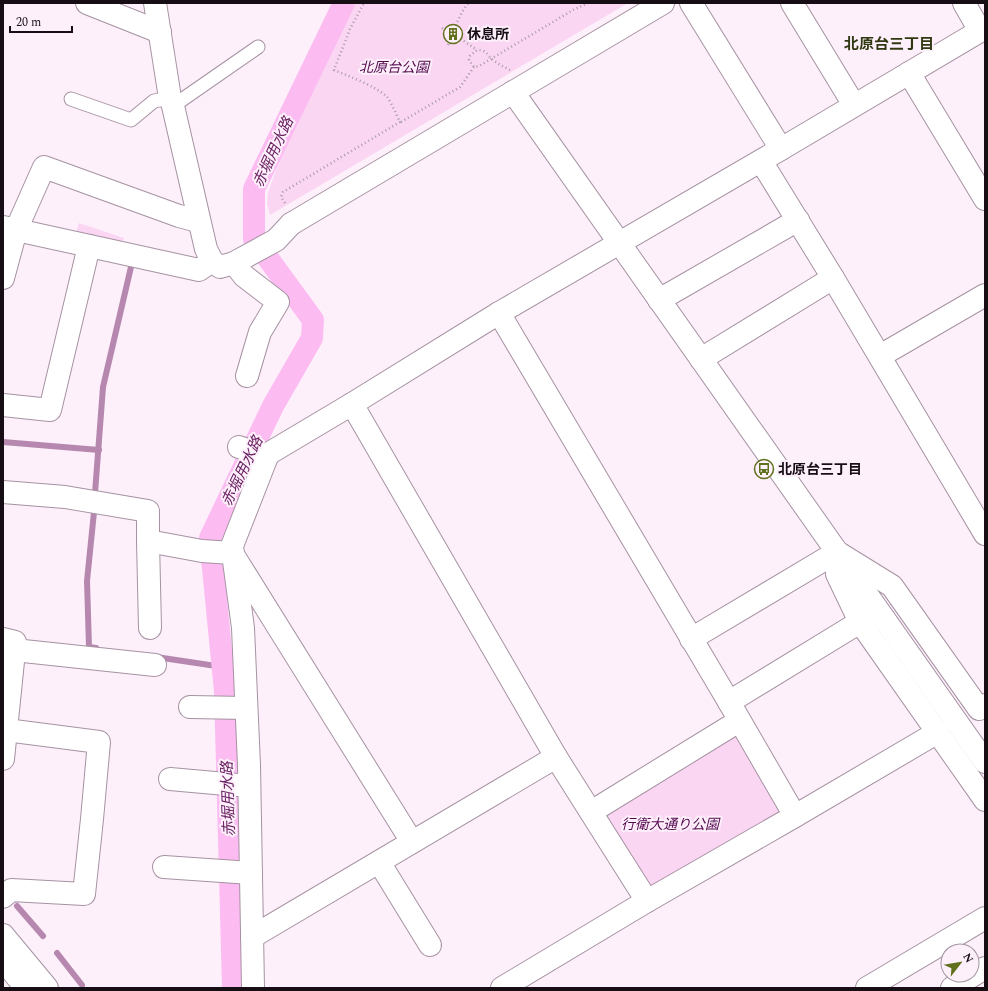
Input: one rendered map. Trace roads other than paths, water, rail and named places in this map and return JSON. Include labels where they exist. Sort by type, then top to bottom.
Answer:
[{"type":"main road","points":[[87,3],[160,32]]},
{"type":"main road","points":[[156,3],[171,102],[198,221],[206,249],[212,261],[220,267],[242,259],[285,223],[514,83],[663,3]]},
{"type":"main road","points":[[691,3],[781,149]]},
{"type":"main road","points":[[792,3],[854,105]]},
{"type":"main road","points":[[148,541],[218,552],[232,546],[254,452],[268,454],[499,313],[761,161],[982,29],[964,3]]},
{"type":"main road","points":[[909,73],[985,199]]},
{"type":"main road","points":[[514,83],[618,243],[985,762]]},
{"type":"main road","points":[[761,161],[880,356],[985,534]]},
{"type":"main road","points":[[3,278],[10,229],[44,167],[179,216],[198,221]]},
{"type":"main road","points":[[659,300],[798,220]]},
{"type":"main road","points":[[10,229],[199,270],[212,261]]},
{"type":"main road","points":[[3,405],[50,410],[89,246]]},
{"type":"main road","points":[[242,259],[244,276],[278,302],[260,332],[247,376]]},
{"type":"main road","points":[[701,359],[833,278]]},
{"type":"main road","points":[[880,356],[985,295]]},
{"type":"main road","points":[[499,313],[795,816]]},
{"type":"main road","points":[[352,404],[556,757],[647,901]]},
{"type":"main road","points":[[3,492],[65,497],[148,510],[150,628]]},
{"type":"main road","points":[[218,552],[243,628],[233,707],[235,784],[238,872],[252,937],[253,988]]},
{"type":"main road","points":[[218,552],[412,842]]},
{"type":"main road","points":[[692,639],[837,552]]},
{"type":"main road","points":[[837,552],[837,574],[860,622],[985,800]]},
{"type":"main road","points":[[837,552],[892,586],[983,710]]},
{"type":"main road","points":[[591,812],[860,622]]},
{"type":"main road","points":[[3,759],[6,730],[9,645],[155,665]]},
{"type":"main road","points":[[190,707],[233,707]]},
{"type":"main road","points":[[3,897],[11,890],[84,894],[99,742],[6,730]]},
{"type":"main road","points":[[502,988],[647,901],[938,732]]},
{"type":"main road","points":[[252,937],[556,757]]},
{"type":"main road","points":[[170,779],[235,784]]},
{"type":"main road","points":[[379,862],[430,945]]},
{"type":"main road","points":[[164,867],[238,872]]},
{"type":"main road","points":[[867,988],[985,918]]},
{"type":"main road","points":[[3,935],[47,988]]},
{"type":"main road","points":[[3,960],[26,988]]},
{"type":"main road","points":[[952,988],[985,968]]},
{"type":"lane","points":[[71,99],[130,120],[154,100],[171,102],[258,47]]},
{"type":"waterway","name":"赤堀用水路","points":[[233,988],[225,691],[210,538],[273,406],[312,338],[313,320],[254,239],[254,189],[344,3]]},
{"type":"waterway","points":[[95,493],[103,387],[131,267]]},
{"type":"waterway","points":[[3,442],[99,450]]},
{"type":"waterway","points":[[94,512],[87,581],[89,647],[96,648]]},
{"type":"waterway","points":[[156,657],[223,667]]},
{"type":"waterway","points":[[17,906],[43,936]]},
{"type":"waterway","points":[[57,953],[82,985]]},
{"type":"place","name":"休息所","points":[[453,34]]},
{"type":"place","name":"北原台三丁目","points":[[764,469]]},
{"type":"district","name":"北原台三丁目","points":[[889,44]]},
{"type":"park label","name":"北原台公園","points":[[394,67]]},
{"type":"park label","name":"行衛大通り公園","points":[[670,824]]}]
